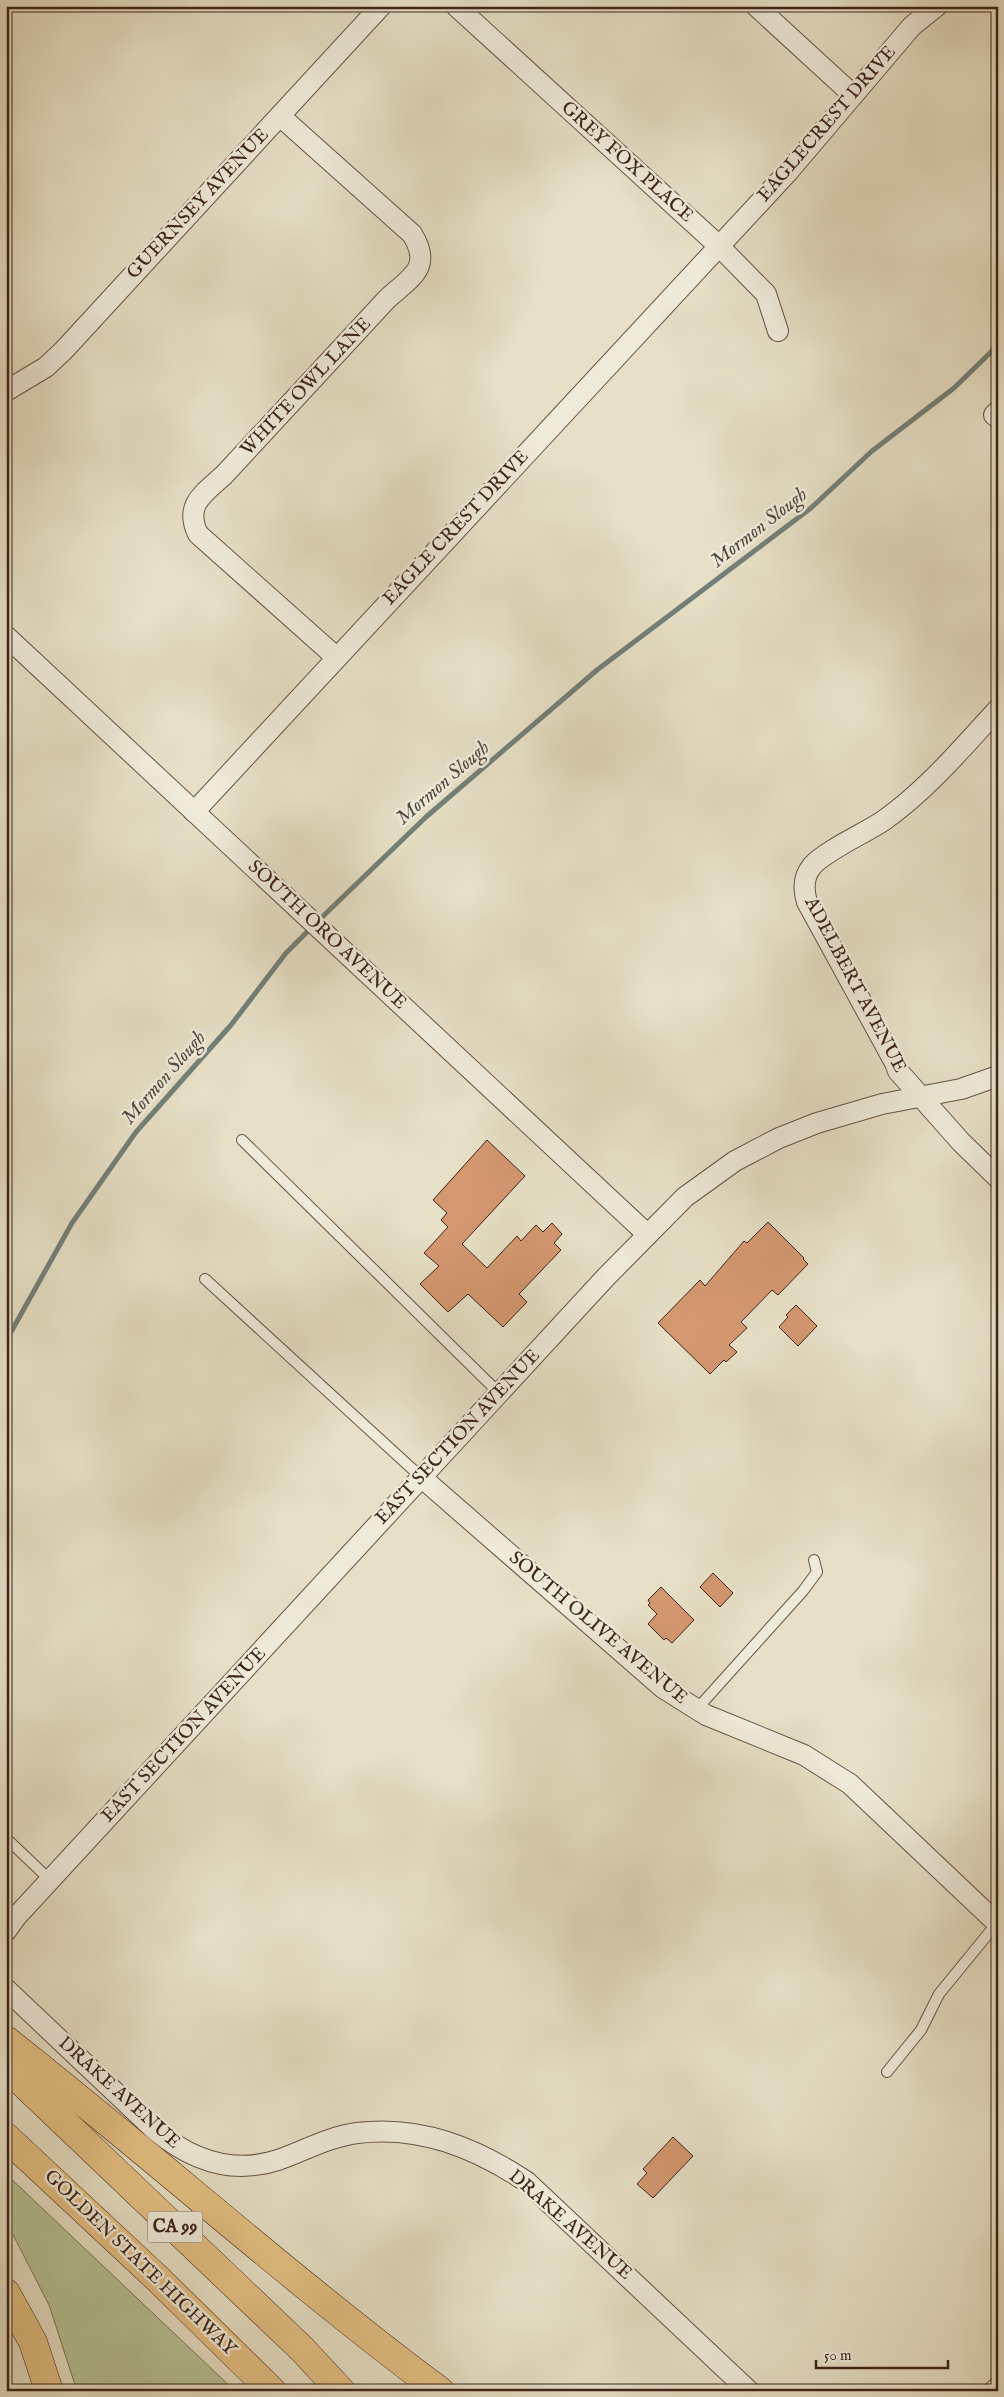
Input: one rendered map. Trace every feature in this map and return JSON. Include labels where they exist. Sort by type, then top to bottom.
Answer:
[{"type":"highway","points":[[6,2040],[261,2250],[384,2349],[440,2391]]},
{"type":"highway","name":"CA 99","points":[[6,2068],[295,2342],[341,2391]]},
{"type":"highway","name":"GOLDEN STATE HIGHWAY","points":[[6,2137],[158,2279],[272,2391]]},
{"type":"highway","points":[[6,2292],[34,2342],[49,2391]]},
{"type":"street","name":"GUERNSEY AVENUE","points":[[6,391],[46,367],[64,350],[381,6]]},
{"type":"street","name":"GREY FOX PLACE","points":[[456,6],[719,246],[766,294],[778,331]]},
{"type":"street","points":[[756,6],[853,95]]},
{"type":"street","name":"EAGLECREST DRIVE","points":[[719,246],[788,172],[912,26],[937,6]]},
{"type":"street","name":"WHITE OWL LANE","points":[[280,116],[412,234],[420,248],[421,261],[415,274],[387,299],[224,475],[201,496],[192,509],[193,523],[198,534],[336,657]]},
{"type":"street","name":"EAGLE CREST DRIVE","points":[[194,812],[719,246]]},
{"type":"street","name":"SOUTH ORO AVENUE","points":[[6,636],[647,1234]]},
{"type":"street","name":"ADELBERT AVENUE","points":[[998,709],[927,783],[884,820],[817,862],[806,875],[804,884],[807,902],[898,1071],[961,1142],[998,1178]]},
{"type":"street","name":"EAST SECTION AVENUE","points":[[6,1931],[16,1917],[421,1477],[647,1234],[685,1198],[735,1161],[779,1138],[826,1120],[882,1104],[961,1089],[998,1076]]},
{"type":"street","name":"SOUTH OLIVE AVENUE","points":[[421,1477],[664,1688],[696,1710],[804,1755],[850,1784],[997,1924]]},
{"type":"street","name":"DRAKE AVENUE","points":[[6,1989],[155,2130],[174,2145],[193,2156],[227,2165],[258,2165],[278,2160],[322,2142],[355,2134],[377,2132],[428,2136],[472,2150],[495,2161],[528,2182],[749,2391]]},
{"type":"street","points":[[994,2391],[998,2387]]},
{"type":"lane","points":[[242,1140],[499,1393]]},
{"type":"lane","points":[[205,1279],[421,1477]]},
{"type":"lane","points":[[696,1710],[803,1591],[817,1572],[814,1560]]},
{"type":"lane","points":[[6,1838],[50,1880]]},
{"type":"lane","points":[[887,2072],[921,2030],[939,1994],[997,1924]]},
{"type":"green space","points":[[6,2174],[235,2391],[77,2391],[49,2305],[6,2221]]},
{"type":"building","points":[[487,1140],[525,1176],[462,1244],[487,1268],[517,1236],[521,1241],[536,1225],[543,1232],[552,1223],[562,1234],[554,1243],[561,1250],[519,1294],[527,1302],[503,1327],[468,1294],[448,1312],[420,1284],[439,1266],[424,1253],[448,1227],[441,1220],[447,1213],[433,1200]]},
{"type":"building","points":[[768,1222],[808,1264],[778,1295],[772,1290],[741,1322],[747,1328],[729,1345],[737,1352],[726,1362],[724,1360],[710,1374],[658,1323],[700,1280],[705,1286],[744,1241],[747,1243]]},
{"type":"building","points":[[796,1305],[817,1326],[798,1346],[779,1327],[788,1317],[786,1315]]},
{"type":"building","points":[[713,1573],[733,1593],[720,1607],[700,1587]]},
{"type":"building","points":[[661,1587],[694,1620],[672,1643],[666,1638],[664,1640],[648,1624],[657,1614],[648,1605],[650,1603],[648,1600]]},
{"type":"building","points":[[673,2137],[693,2156],[653,2198],[637,2184],[647,2173],[643,2169]]},
{"type":"waterway","name":"Mormon Slough","points":[[319,920],[426,817],[597,670],[811,508],[872,451],[954,388],[991,352],[998,341]]},
{"type":"waterway","name":"Mormon Slough","points":[[6,1341],[72,1223],[136,1132],[231,1025],[286,953],[313,926]]}]
